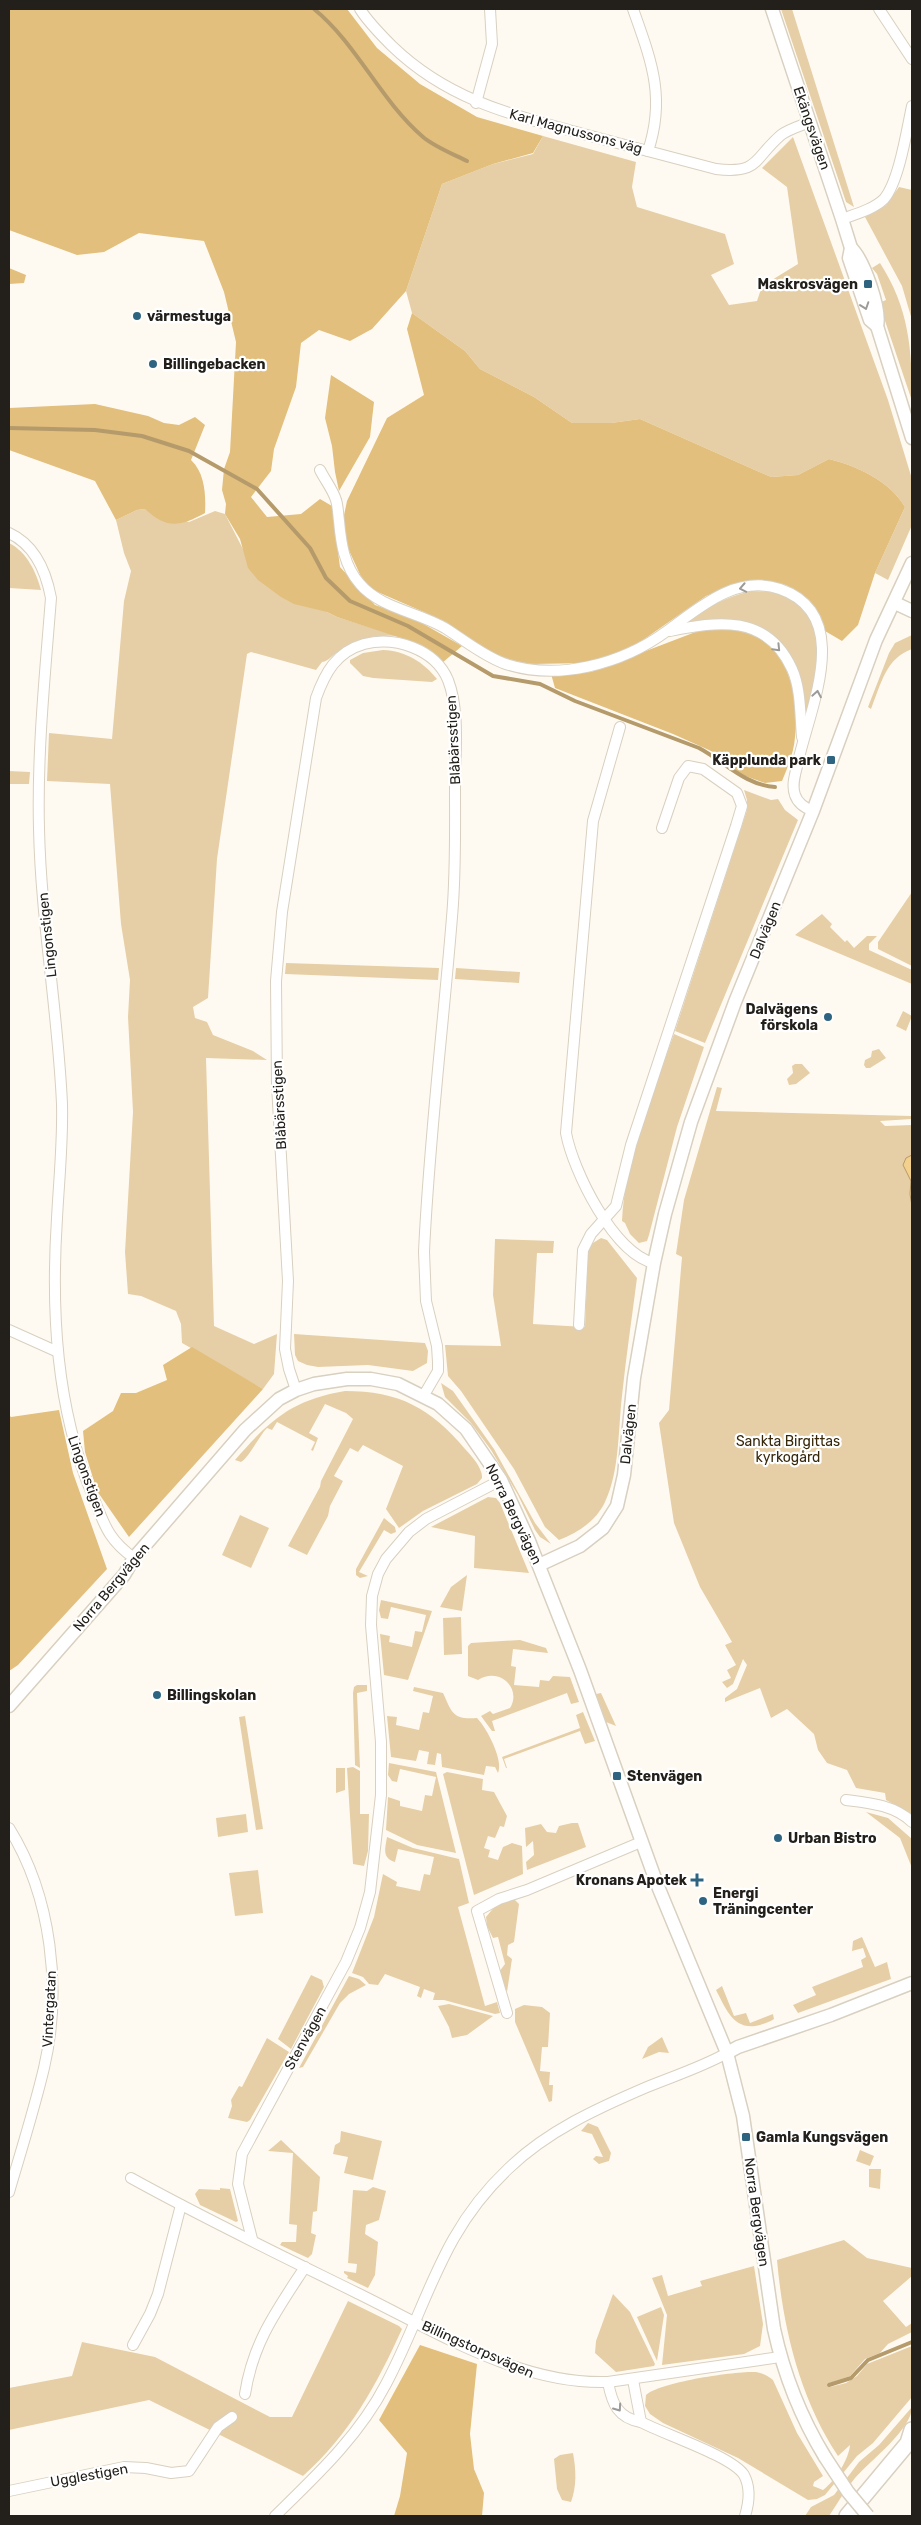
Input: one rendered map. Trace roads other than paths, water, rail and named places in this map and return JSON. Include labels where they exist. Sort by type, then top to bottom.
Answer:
[{"type":"main road","points":[[847,2516],[911,2439]]},
{"type":"street","name":"Karl Magnussons väg","points":[[360,9],[386,40],[412,66],[444,87],[476,103],[716,169],[741,170],[758,161],[780,136],[810,122]]},
{"type":"street","points":[[476,103],[492,44],[490,9]]},
{"type":"street","points":[[633,9],[649,56],[657,88],[656,125],[648,151]]},
{"type":"street","name":"Ekängsvägen","points":[[772,9],[851,248],[850,263],[870,320],[877,326],[911,429]]},
{"type":"street","points":[[879,9],[912,59]]},
{"type":"street","points":[[842,219],[871,208],[883,200],[893,187],[912,106]]},
{"type":"street","points":[[320,470],[337,500],[342,550],[359,583],[374,597],[421,616],[504,663],[553,670],[596,666],[633,652],[666,632],[692,610],[717,596],[743,587],[762,586],[779,588],[804,603],[822,633],[822,660],[817,699],[803,741],[794,781],[794,794],[805,807],[813,811]]},
{"type":"street","name":"Lingonstigen","points":[[9,532],[22,542],[38,559],[44,570],[51,598],[38,782],[41,883],[62,1104],[62,1147],[54,1282],[58,1352],[64,1402],[75,1451],[113,1541],[134,1558]]},
{"type":"street","points":[[912,563],[895,603],[912,611]]},
{"type":"street","name":"Dalvägen","points":[[539,1565],[580,1546],[603,1528],[617,1506],[624,1475],[634,1378],[654,1263],[665,1214],[697,1105],[735,1002],[813,811],[876,640],[895,603]]},
{"type":"street","points":[[666,632],[709,623],[733,624],[752,629],[767,638],[780,650],[792,670],[798,689],[803,741]]},
{"type":"street","name":"Blåbärsstigen","points":[[296,1390],[289,1370],[285,1349],[288,1281],[275,1022],[280,926],[316,698],[331,666],[357,646],[385,642],[400,643],[414,648],[439,666],[450,686],[454,717],[455,834],[452,916],[424,1252],[426,1301],[437,1346],[438,1370],[424,1395]]},
{"type":"street","points":[[620,727],[593,821],[566,1119],[569,1147],[584,1186],[606,1220],[629,1249],[644,1260],[654,1263]]},
{"type":"street","points":[[579,1325],[583,1250],[591,1234],[606,1220],[616,1206],[632,1145],[742,806],[737,793],[703,769],[688,766],[679,778],[662,828]]},
{"type":"street","points":[[9,1330],[58,1352]]},
{"type":"street","name":"Norra Bergvägen","points":[[9,1706],[124,1575],[134,1558],[244,1430],[279,1399],[296,1390],[330,1380],[371,1379],[398,1384],[424,1395],[453,1416],[466,1429],[501,1480],[539,1565],[577,1662],[641,1842],[728,2054],[743,2116],[774,2328],[788,2385],[825,2457],[848,2492],[868,2516]]},
{"type":"street","name":"Stenvägen","points":[[252,2239],[238,2184],[242,2154],[346,1962],[360,1928],[370,1892],[380,1826],[381,1787],[381,1742],[371,1625],[374,1585],[386,1559],[409,1532],[426,1519],[501,1480]]},
{"type":"street","points":[[846,1800],[872,1803],[898,1811],[912,1822]]},
{"type":"street","name":"Vintergatan","points":[[9,1828],[25,1859],[42,1912],[52,1968],[52,1997],[44,2067],[9,2192]]},
{"type":"street","points":[[506,2013],[477,1911],[499,1899],[527,1890],[641,1842]]},
{"type":"street","points":[[275,2516],[340,2452],[362,2425],[386,2385],[442,2258],[456,2233],[487,2190],[533,2147],[585,2115],[728,2054],[738,2047],[831,2015],[912,1983]]},
{"type":"street","name":"Billingstorpsvägen","points":[[131,2178],[305,2268],[486,2355],[538,2375],[586,2383],[608,2382],[633,2380],[780,2357]]},
{"type":"street","points":[[133,2345],[150,2314],[158,2294],[181,2205]]},
{"type":"street","points":[[246,2394],[252,2359],[258,2344],[274,2315],[305,2268]]},
{"type":"street","points":[[633,2380],[641,2422]]},
{"type":"street","points":[[608,2382],[610,2396],[620,2413],[629,2420],[641,2422],[722,2458],[736,2467],[744,2475],[748,2487],[749,2502],[745,2516]]},
{"type":"street","name":"Ugglestigen","points":[[9,2491],[124,2467],[189,2472],[218,2426],[232,2416]]},
{"type":"waterway","points":[[314,9],[343,39],[394,106],[423,137],[467,161]]},
{"type":"waterway","points":[[9,428],[95,430],[142,436],[189,451],[257,489],[310,548],[326,578],[350,601],[408,626],[493,676],[540,684],[575,701],[699,748],[754,782],[775,787]]},
{"type":"waterway","points":[[829,2385],[851,2378],[868,2360],[912,2342]]},
{"type":"place","name":"Maskrosvägen","points":[[868,284]]},
{"type":"place","name":"värmestuga","points":[[137,316]]},
{"type":"place","name":"Billingebacken","points":[[153,364]]},
{"type":"place","name":"Käpplunda park","points":[[831,760]]},
{"type":"place","name":"Dalvägens förskola","points":[[828,1017]]},
{"type":"place","name":"Billingskolan","points":[[157,1695]]},
{"type":"place","name":"Stenvägen","points":[[617,1776]]},
{"type":"place","name":"Urban Bistro","points":[[778,1838]]},
{"type":"place","name":"Kronans Apotek","points":[[697,1880]]},
{"type":"place","name":"Energi Träningcenter","points":[[703,1901]]},
{"type":"place","name":"Gamla Kungsvägen","points":[[746,2137]]},
{"type":"park label","name":"Sankta Birgittas kyrkogård","points":[[788,1449]]}]
